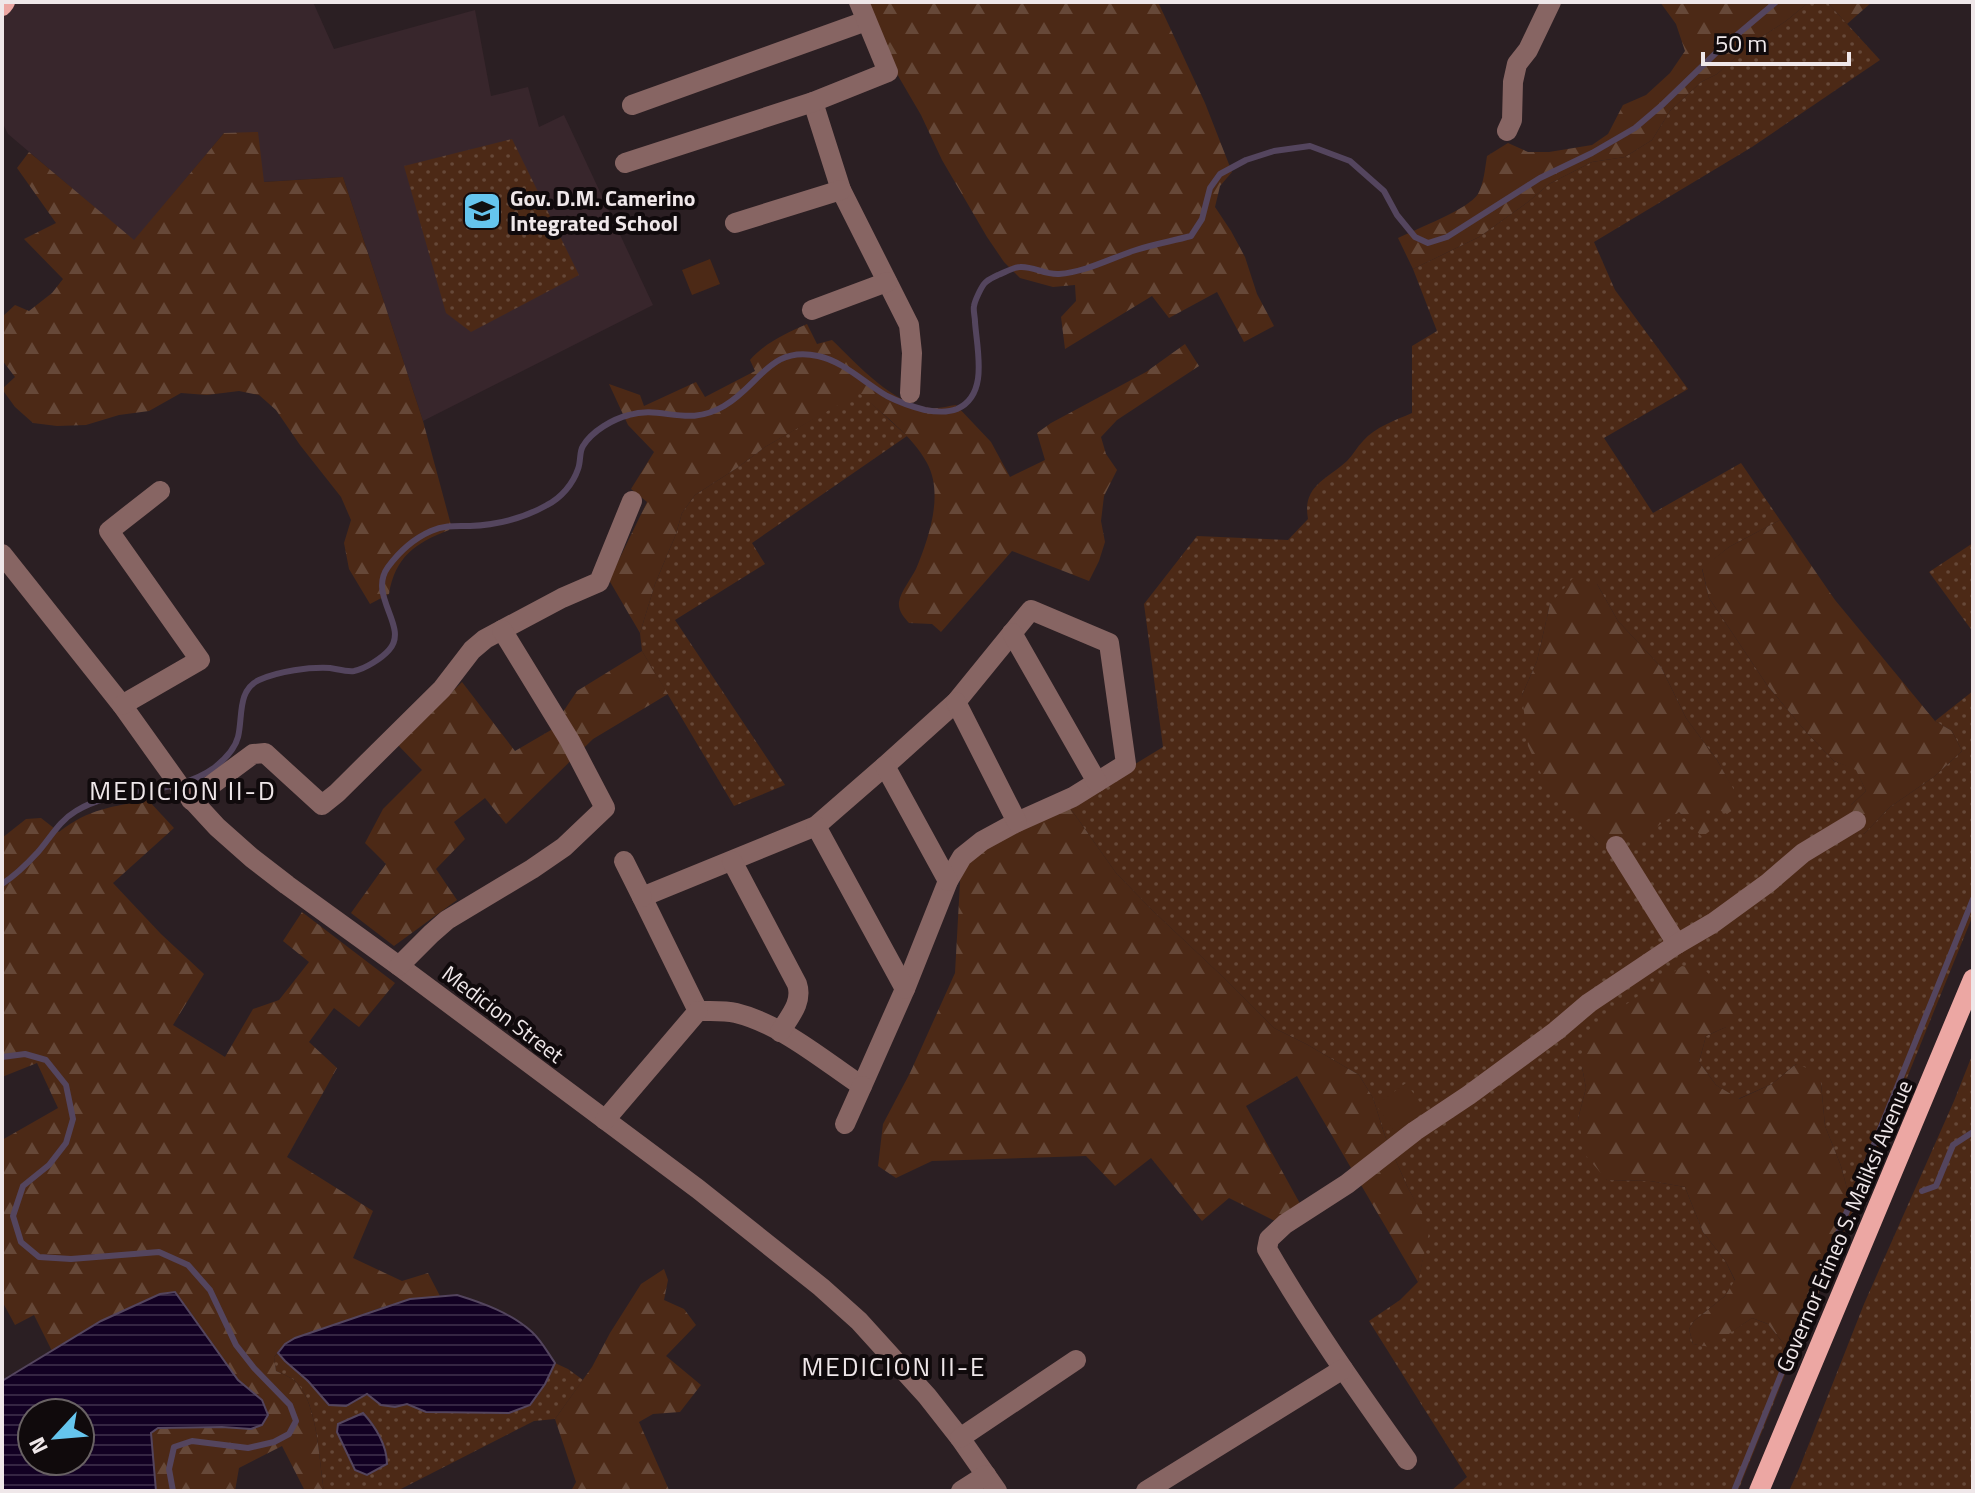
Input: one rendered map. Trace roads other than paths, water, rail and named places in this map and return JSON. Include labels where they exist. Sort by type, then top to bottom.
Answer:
[{"type":"main road","name":"Governor Erineo S. Maliksi Avenue","points":[[1759,1491],[1973,979]]},
{"type":"street","points":[[1507,131],[1512,120],[1517,64],[1528,50],[1551,2]]},
{"type":"street","points":[[625,163],[813,102],[888,72],[862,12],[632,105]]},
{"type":"street","points":[[813,102],[841,190],[909,325],[910,393]]},
{"type":"street","points":[[735,223],[841,190]]},
{"type":"street","points":[[812,310],[887,282]]},
{"type":"street","points":[[122,705],[200,660],[109,531],[160,491]]},
{"type":"street","points":[[186,794],[253,754],[265,753],[322,805],[442,689],[472,650],[485,639],[599,582],[632,501]]},
{"type":"street","name":"Medicion Street","points":[[2,554],[122,705],[186,794],[217,827],[287,885],[698,1189],[821,1287],[893,1357],[960,1438],[991,1483]]},
{"type":"street","points":[[642,897],[816,826],[956,702],[1031,610],[1109,643],[1126,764],[1073,797],[982,841],[962,857],[948,881],[905,989],[845,1124]]},
{"type":"street","points":[[399,966],[447,920],[564,847],[605,808],[570,741],[502,630]]},
{"type":"street","points":[[1012,633],[1097,782]]},
{"type":"street","points":[[956,702],[1017,822]]},
{"type":"street","points":[[885,766],[948,881]]},
{"type":"street","points":[[1407,1460],[1280,1272],[1267,1249],[1269,1239],[1285,1224],[1347,1184],[1415,1131],[1556,1031],[1589,1003],[1739,905],[1803,853],[1856,821]]},
{"type":"street","points":[[816,826],[905,989]]},
{"type":"street","points":[[1616,846],[1677,944]]},
{"type":"street","points":[[624,861],[698,1011]]},
{"type":"street","points":[[732,861],[800,992],[799,1001],[780,1032]]},
{"type":"street","points":[[698,1011],[733,1012],[762,1022],[862,1086]]},
{"type":"street","points":[[605,1120],[698,1011]]},
{"type":"street","points":[[960,1438],[1076,1360]]},
{"type":"street","points":[[1146,1491],[1343,1369]]},
{"type":"street","points":[[961,1491],[991,1483]]},
{"type":"waterway","points":[[2,884],[25,865],[60,824],[76,811],[109,798],[181,783],[214,768],[234,746],[244,697],[252,684],[276,674],[304,669],[354,671],[382,656],[394,641],[395,631],[382,589],[383,578],[402,551],[436,529],[500,522],[529,514],[552,502],[573,480],[587,441],[610,423],[641,413],[686,416],[711,412],[736,397],[777,361],[802,354],[836,363],[887,396],[906,404],[933,411],[957,409],[974,393],[977,383],[979,358],[974,308],[987,281],[1017,267],[1054,274],[1069,273],[1143,248],[1191,236],[1202,219],[1210,188],[1220,174],[1246,160],[1274,151],[1310,146],[1350,161],[1384,191],[1397,215],[1415,237],[1428,243],[1447,237],[1540,178],[1635,128],[1776,2]]},
{"type":"waterway","points":[[1734,1491],[1973,899]]},
{"type":"waterway","points":[[2,1057],[25,1054],[46,1060],[66,1085],[73,1119],[66,1143],[49,1165],[23,1186],[13,1216],[21,1242],[39,1257],[71,1259],[159,1252],[188,1265],[210,1290],[236,1345],[290,1405],[296,1421],[289,1434],[274,1442],[248,1448],[192,1441],[174,1447],[169,1469],[173,1491]]},
{"type":"waterway","points":[[1922,1191],[1936,1186],[1953,1145],[1973,1132]]},
{"type":"place","name":"Gov. D.M. Camerino Integrated School","points":[[482,211]]},
{"type":"district","name":"MEDICION II-D","points":[[183,790]]},
{"type":"district","name":"MEDICION II-E","points":[[894,1366]]}]
